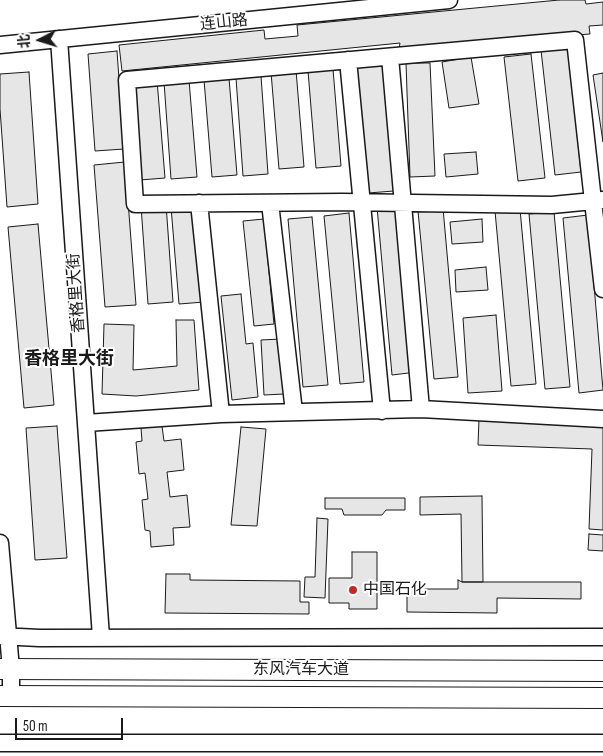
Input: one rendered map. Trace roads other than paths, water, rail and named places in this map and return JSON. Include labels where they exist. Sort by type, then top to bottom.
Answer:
[{"type":"main road","name":"东风汽车大道","points":[[6,669],[603,671]]},
{"type":"main road","name":"东风汽车大道","points":[[6,696],[603,698]]},
{"type":"street","name":"连山路","points":[[0,45],[449,0]]},
{"type":"street","name":"香格里大街","points":[[59,39],[101,638]]},
{"type":"street","points":[[598,201],[552,205],[402,203],[135,204],[127,80],[576,40],[598,201],[603,289]]},
{"type":"street","points":[[390,57],[422,409]]},
{"type":"street","points":[[348,60],[382,411]]},
{"type":"street","points":[[199,203],[221,414]]},
{"type":"street","points":[[270,203],[294,412]]},
{"type":"street","points":[[86,423],[221,414],[422,409],[603,419]]},
{"type":"street","points":[[0,543],[6,696]]},
{"type":"street","points":[[4,636],[101,638],[603,637]]},
{"type":"street","points":[[0,743],[71,750],[603,743]]},
{"type":"place","name":"中国石化","points":[[353,590]]},
{"type":"district","name":"香格里大街","points":[[69,359]]}]
